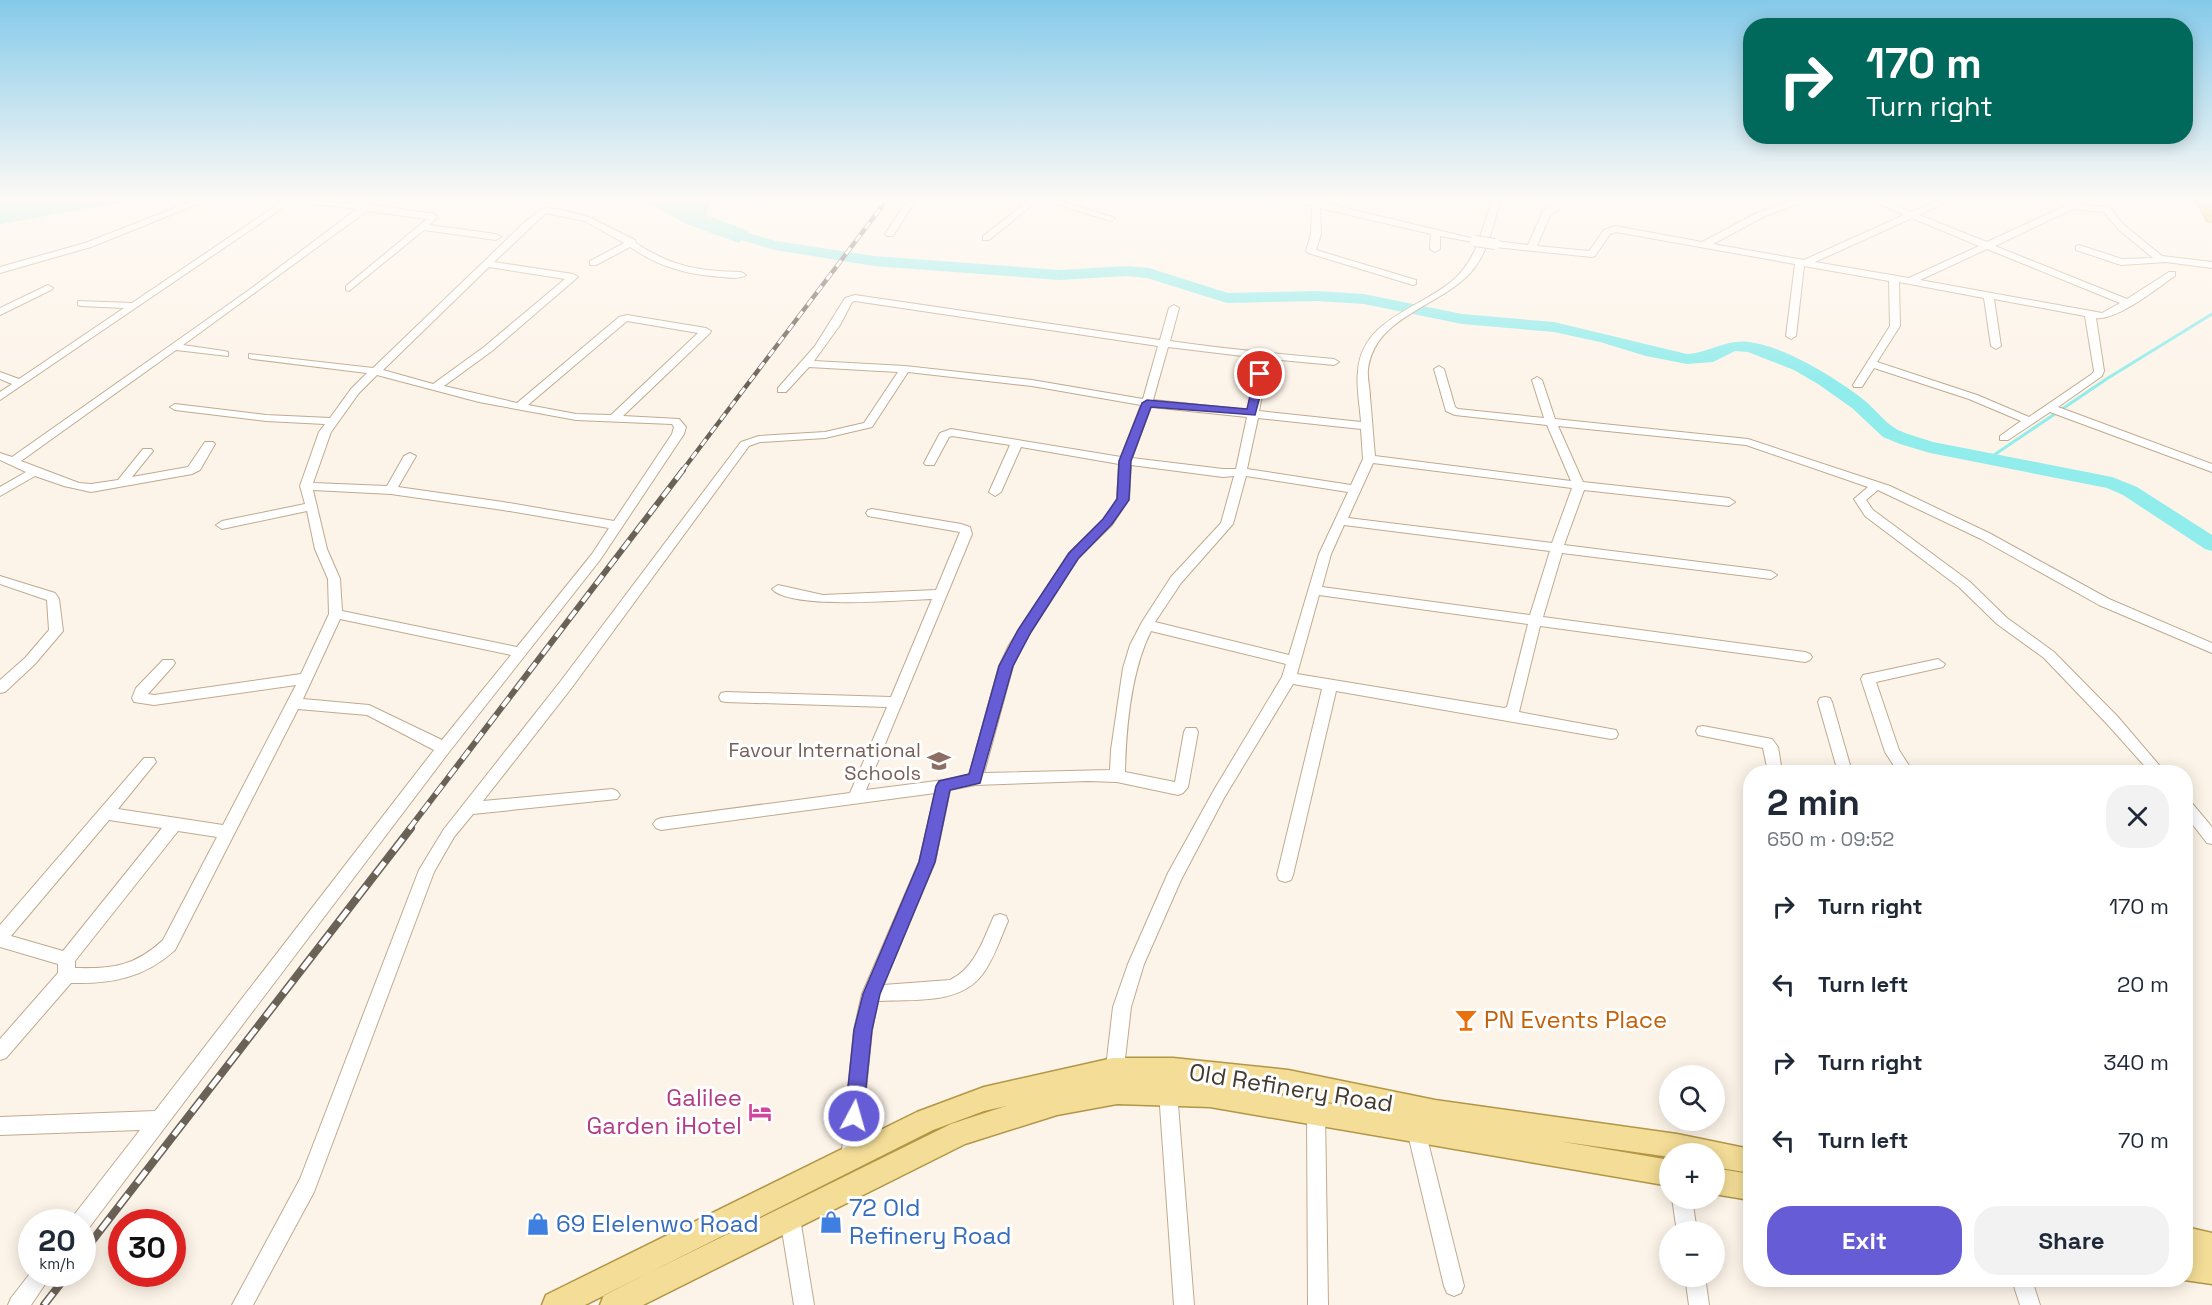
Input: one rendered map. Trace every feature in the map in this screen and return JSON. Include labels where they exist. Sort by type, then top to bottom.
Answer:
[{"type":"main road","name":"Old Refinery Road","points":[[556,1305],[926,1122],[984,1099],[1115,1081],[1173,1069],[1265,1079],[1435,1112],[1659,1143]]},
{"type":"main road","name":"Old Refinery Road","points":[[614,1305],[960,1133],[1115,1081],[1168,1092],[1210,1095],[1659,1171]]},
{"type":"main road","name":"Old Refinery Road","points":[[1725,1156],[1743,1160]]},
{"type":"main road","points":[[1725,1183],[1743,1186]]},
{"type":"main road","points":[[2193,1242],[2212,1246]]},
{"type":"main road","points":[[2193,1268],[2212,1270]]},
{"type":"street","points":[[0,270],[27,262]]},
{"type":"street","points":[[0,397],[199,262]]},
{"type":"street","points":[[14,461],[290,262]]},
{"type":"street","points":[[349,288],[380,262]]},
{"type":"street","points":[[149,762],[0,939],[66,967],[102,977],[122,974],[156,959],[169,945],[294,703],[336,614],[334,579],[321,549],[306,486],[330,421],[374,371],[489,262]]},
{"type":"street","points":[[661,262],[702,274],[741,275]]},
{"type":"street","points":[[1347,262],[1413,282]]},
{"type":"street","points":[[1115,1081],[1122,1007],[1136,964],[1174,878],[1219,795],[1289,678],[1325,554],[1369,459],[1363,370],[1365,356],[1373,339],[1395,319],[1456,282],[1473,262]]},
{"type":"street","points":[[1797,262],[2105,315],[2172,274]]},
{"type":"street","points":[[1911,281],[1950,262]]},
{"type":"street","points":[[2027,262],[2128,303]]},
{"type":"street","points":[[2181,262],[2212,265]]},
{"type":"street","points":[[1791,336],[1803,263]]},
{"type":"street","points":[[437,387],[488,349],[573,278],[487,264]]},
{"type":"street","points":[[1858,386],[1896,321],[1894,279]]},
{"type":"street","points":[[0,312],[48,288]]},
{"type":"street","points":[[1988,295],[1996,346]]},
{"type":"street","points":[[782,390],[808,364],[842,313],[848,300],[855,298],[1165,345],[1334,362]]},
{"type":"street","points":[[81,303],[134,306]]},
{"type":"street","points":[[975,779],[1011,656],[1073,556],[1117,511],[1123,500],[1125,461],[1147,403],[1174,308]]},
{"type":"street","points":[[2004,438],[2030,421],[2055,410],[2097,376],[2099,371],[2090,314]]},
{"type":"street","points":[[519,407],[622,319],[706,331],[612,420]]},
{"type":"street","points":[[173,347],[224,354]]},
{"type":"street","points":[[1117,776],[1118,750],[1130,668],[1137,645],[1147,625],[1191,561],[1227,524],[1241,472],[1251,413],[1265,354]]},
{"type":"street","points":[[91,1209],[617,526],[678,434],[680,427],[675,421],[576,417],[519,407],[374,371],[254,356]]},
{"type":"street","points":[[808,364],[905,369],[1032,383],[1147,403],[1367,426]]},
{"type":"street","points":[[1872,364],[1973,398],[2030,421]]},
{"type":"street","points":[[242,1305],[308,1185],[427,870],[437,850],[565,686],[745,444],[759,439],[825,435],[868,425],[905,369]]},
{"type":"street","points":[[1439,369],[1452,411],[1742,440],[1876,486],[1985,536],[2104,602],[2212,648]]},
{"type":"street","points":[[0,375],[20,383]]},
{"type":"street","points":[[1505,714],[1513,710],[1534,618],[1555,546],[1579,486],[1551,422],[1538,380]]},
{"type":"street","points":[[175,407],[266,418],[330,421]]},
{"type":"street","points":[[2055,410],[2212,468]]},
{"type":"street","points":[[930,463],[947,432],[1125,461],[1223,473],[1241,472],[1354,489]]},
{"type":"street","points":[[0,456],[35,471],[84,487],[121,483],[192,470],[209,444]]},
{"type":"street","points":[[995,492],[1016,445]]},
{"type":"street","points":[[121,483],[147,451]]},
{"type":"street","points":[[391,490],[410,456]]},
{"type":"street","points":[[1369,459],[1579,486],[1729,502]]},
{"type":"street","points":[[0,492],[35,471]]},
{"type":"street","points":[[306,486],[391,490],[503,506],[617,526]]},
{"type":"street","points":[[1876,486],[1860,499],[1869,513],[1964,584],[2002,621],[2049,655],[2152,765]]},
{"type":"street","points":[[222,525],[312,506]]},
{"type":"street","points":[[856,797],[966,530],[872,513]]},
{"type":"street","points":[[1340,521],[1555,546],[1771,575]]},
{"type":"street","points":[[0,688],[30,661],[56,631],[53,598],[1,580]]},
{"type":"street","points":[[778,590],[841,599],[939,594]]},
{"type":"street","points":[[1313,590],[1534,618],[1805,657]]},
{"type":"street","points":[[336,614],[520,652]]},
{"type":"street","points":[[1147,625],[1294,661]]},
{"type":"street","points":[[168,663],[141,692],[139,698],[154,700],[306,678]]},
{"type":"street","points":[[1901,765],[1892,752],[1868,679],[1938,664]]},
{"type":"street","points":[[1289,678],[1611,734]]},
{"type":"street","points":[[1285,875],[1330,686]]},
{"type":"street","points":[[726,697],[896,702]]},
{"type":"street","points":[[1825,702],[1843,765]]},
{"type":"street","points":[[294,703],[369,710],[444,748]]},
{"type":"street","points":[[1703,731],[1767,743],[1771,747],[1774,765]]},
{"type":"street","points":[[661,824],[944,786],[975,779],[1117,776],[1178,789],[1181,787],[1191,732]]},
{"type":"street","points":[[850,1160],[863,1030],[871,994],[927,862],[944,786]]},
{"type":"street","points":[[469,808],[612,795]]},
{"type":"street","points":[[104,813],[228,832]]},
{"type":"street","points":[[2193,815],[2212,838]]},
{"type":"street","points":[[0,1052],[175,823]]},
{"type":"street","points":[[871,994],[951,988],[963,984],[976,972],[1000,921]]},
{"type":"street","points":[[1168,1092],[1185,1305]]},
{"type":"street","points":[[1316,1113],[1318,1305]]},
{"type":"street","points":[[0,1126],[159,1120]]},
{"type":"street","points":[[1416,1130],[1454,1286]]},
{"type":"street","points":[[790,1218],[804,1305]]},
{"type":"street","points":[[18,1305],[32,1287]]},
{"type":"street","points":[[1697,1287],[1699,1305]]},
{"type":"street","points":[[2024,1287],[2030,1305]]},
{"type":"waterway","points":[[886,262],[1060,275],[1126,271],[1149,273],[1227,298],[1317,296],[1364,299],[1462,319],[1554,327],[1604,338],[1646,351],[1687,359],[1707,358],[1732,346],[1750,347],[1800,366],[1824,380],[1858,404],[1890,433],[1930,447],[2112,483],[2130,491],[2212,544]]},
{"type":"waterway","points":[[1991,457],[2108,378],[2212,314]]},
{"type":"railway","points":[[682,471],[840,262]]},
{"type":"railway","points":[[409,829],[683,470]]},
{"type":"railway","points":[[96,1236],[411,828]]},
{"type":"railway","points":[[44,1305],[58,1287]]},
{"type":"place","name":"Favour International Schools","points":[[939,761]]},
{"type":"place","name":"PN Events Place","points":[[1466,1020]]},
{"type":"place","name":"Galilee Garden iHotel","points":[[760,1112]]},
{"type":"place","name":"72 Old Refinery Road","points":[[831,1222]]},
{"type":"place","name":"69 Elelenwo Road","points":[[538,1224]]},
{"type":"route","points":[[854,1116],[863,1030],[871,994],[927,862],[944,786],[975,779],[1006,666],[1016,645],[1073,556],[1108,522],[1123,500],[1125,461],[1147,403],[1251,413],[1260,374]]}]
